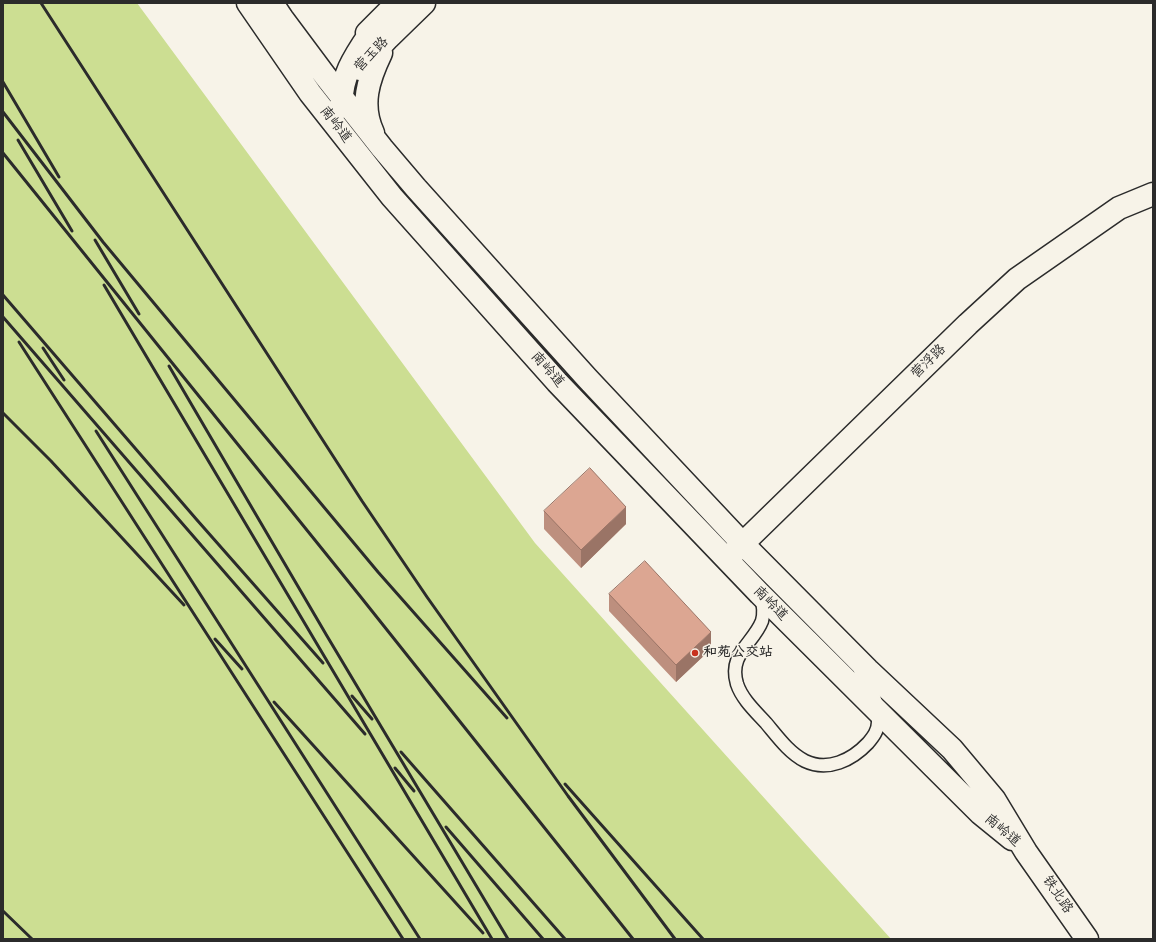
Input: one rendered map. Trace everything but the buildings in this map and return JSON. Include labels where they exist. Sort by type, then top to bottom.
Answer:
[{"type":"street","name":"南岭道","points":[[248,3],[315,100],[392,197],[557,382],[760,594],[980,813],[1026,852]]},
{"type":"street","name":"南岭道","points":[[272,3],[382,148],[421,194],[587,378],[742,543],[868,670],[952,749],[994,799],[1026,852]]},
{"type":"street","name":"营玉路","points":[[315,100],[337,88],[383,30],[397,3]]},
{"type":"street","name":"营玉路","points":[[383,30],[424,3]]},
{"type":"street","points":[[382,148],[375,138],[368,119],[366,97],[383,30]]},
{"type":"street","points":[[337,88],[347,129],[363,161]]},
{"type":"street","name":"营浮路","points":[[726,559],[968,324],[1017,279],[1120,208],[1153,194]]},
{"type":"street","name":"铁北路","points":[[1026,852],[1087,939]]},
{"type":"lane","points":[[760,594],[763,603],[762,621],[744,647],[737,661],[737,683],[748,703],[795,755],[806,761],[828,765],[850,758],[862,749],[875,735],[878,724],[878,712],[874,698],[865,679],[843,645]]},
{"type":"green space","points":[[3,3],[137,3],[535,543],[891,939],[3,939]]},
{"type":"railway","points":[[41,3],[362,501],[427,597],[568,796],[675,939]]},
{"type":"railway","points":[[3,82],[59,177]]},
{"type":"railway","points":[[3,112],[103,242],[378,572],[507,718]]},
{"type":"railway","points":[[18,140],[72,231]]},
{"type":"railway","points":[[3,153],[360,596],[633,939]]},
{"type":"railway","points":[[95,240],[139,314]]},
{"type":"railway","points":[[104,285],[492,939]]},
{"type":"railway","points":[[3,295],[197,520],[323,663]]},
{"type":"railway","points":[[3,317],[365,734]]},
{"type":"railway","points":[[19,342],[403,939]]},
{"type":"railway","points":[[43,348],[64,380]]},
{"type":"railway","points":[[169,366],[327,636],[508,939]]},
{"type":"railway","points":[[3,413],[51,461],[184,605]]},
{"type":"railway","points":[[96,431],[420,939]]},
{"type":"railway","points":[[215,639],[242,669]]},
{"type":"railway","points":[[352,696],[372,719]]},
{"type":"railway","points":[[274,702],[483,933]]},
{"type":"railway","points":[[401,752],[565,939]]},
{"type":"railway","points":[[395,768],[414,791]]},
{"type":"railway","points":[[565,784],[703,939]]},
{"type":"railway","points":[[446,827],[543,939]]},
{"type":"railway","points":[[3,911],[32,939]]},
{"type":"place","name":"和苑公交站","points":[[695,653]]}]
